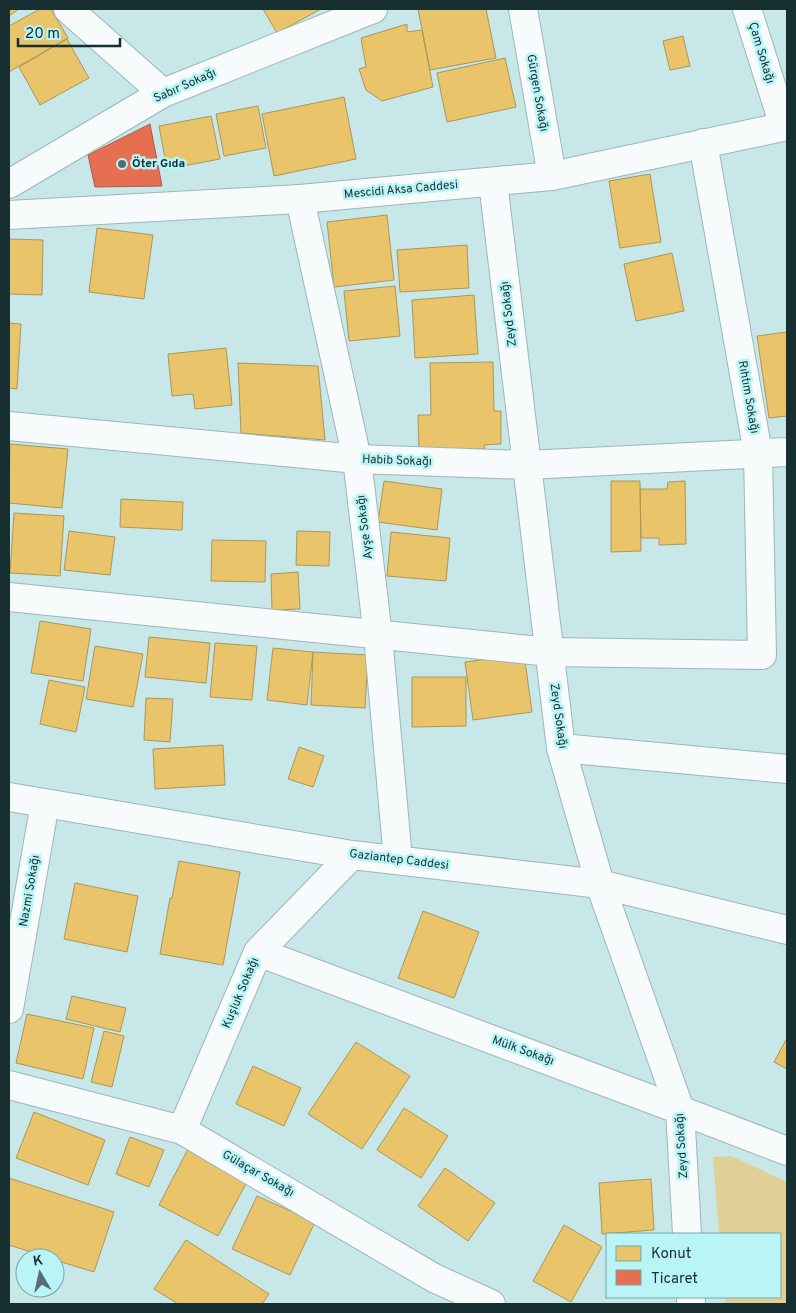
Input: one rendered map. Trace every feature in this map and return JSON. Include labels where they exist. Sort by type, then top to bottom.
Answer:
[{"type":"street","points":[[68,9],[163,93]]},
{"type":"street","name":"Sabır Sokağı","points":[[9,184],[163,93],[373,9]]},
{"type":"street","name":"Gürgen Sokağı","points":[[523,9],[552,176]]},
{"type":"street","name":"Çam Sokağı","points":[[747,9],[785,126]]},
{"type":"street","name":"Mescidi Aksa Caddesi","points":[[9,215],[300,198],[552,176],[785,126]]},
{"type":"street","name":"Rıhtım Sokağı","points":[[550,652],[762,654],[758,454],[703,143]]},
{"type":"street","name":"Zeyd Sokağı","points":[[493,182],[561,748],[600,884],[680,1110],[687,1233]]},
{"type":"street","name":"Ayşe Sokağı","points":[[300,198],[357,459],[378,636],[398,860]]},
{"type":"street","name":"Habib Sokağı","points":[[9,426],[357,459],[527,465],[787,452]]},
{"type":"street","points":[[9,597],[550,652]]},
{"type":"street","points":[[561,748],[787,769]]},
{"type":"street","name":"Gaziantep Caddesi","points":[[9,797],[352,855],[600,884],[787,930]]},
{"type":"street","name":"Nazmi Sokağı","points":[[9,1009],[46,803]]},
{"type":"street","name":"Kuşluk Sokağı","points":[[182,1130],[258,952],[352,855]]},
{"type":"street","name":"Mülk Sokağı","points":[[258,952],[787,1151]]},
{"type":"street","name":"Gülaçar Sokağı","points":[[9,1085],[182,1130],[434,1278],[491,1304]]},
{"type":"shaded area","points":[[731,1156],[787,1182],[787,1304],[725,1304],[725,1298],[781,1298],[781,1233],[719,1233],[713,1157]]},
{"type":"building: Konut","points":[[9,9],[19,9],[9,16]]},
{"type":"building: Konut","points":[[40,9],[51,9],[68,38],[9,72],[9,26]]},
{"type":"building: Konut","points":[[263,9],[321,9],[277,33]]},
{"type":"building: Konut","points":[[418,9],[486,9],[496,58],[430,70]]},
{"type":"building: Konut","points":[[407,24],[407,32],[422,30],[433,87],[382,101],[366,90],[359,69],[366,67],[361,38]]},
{"type":"building: Konut","points":[[683,36],[690,66],[670,70],[663,41]]},
{"type":"building: Konut","points":[[67,39],[89,78],[40,105],[19,67]]},
{"type":"building: Konut","points":[[505,58],[516,107],[447,122],[437,73]]},
{"type":"building: Konut","points":[[344,97],[356,159],[274,176],[262,114]]},
{"type":"building: Konut","points":[[258,106],[266,148],[224,156],[216,114]]},
{"type":"building: Konut","points":[[211,116],[220,159],[167,169],[159,126]]},
{"type":"building: Konut","points":[[650,174],[661,242],[620,248],[609,181]]},
{"type":"building: Konut","points":[[387,215],[394,280],[334,287],[327,222]]},
{"type":"building: Konut","points":[[97,228],[153,235],[144,299],[89,292]]},
{"type":"building: Konut","points":[[9,239],[43,240],[42,295],[9,294]]},
{"type":"building: Konut","points":[[467,245],[469,288],[400,292],[397,250]]},
{"type":"building: Konut","points":[[672,253],[684,311],[636,321],[624,264]]},
{"type":"building: Konut","points":[[395,286],[400,336],[349,341],[344,291]]},
{"type":"building: Konut","points":[[474,295],[478,354],[415,358],[412,300]]},
{"type":"building: Konut","points":[[9,323],[21,324],[17,389],[9,388]]},
{"type":"building: Konut","points":[[787,332],[787,416],[769,418],[757,336]]},
{"type":"building: Konut","points":[[226,348],[232,405],[195,409],[193,394],[172,396],[168,354]]},
{"type":"building: Konut","points":[[493,362],[494,411],[501,411],[501,444],[484,445],[485,449],[419,450],[418,415],[431,415],[430,363]]},
{"type":"building: Konut","points":[[238,363],[318,366],[325,440],[241,433]]},
{"type":"building: Konut","points":[[10,444],[68,449],[62,508],[9,503]]},
{"type":"building: Konut","points":[[384,481],[442,489],[437,530],[378,522]]},
{"type":"building: Konut","points":[[611,481],[640,481],[641,551],[611,552]]},
{"type":"building: Konut","points":[[685,481],[686,544],[659,545],[659,538],[641,538],[640,489],[667,489],[668,482]]},
{"type":"building: Konut","points":[[121,499],[183,502],[182,530],[120,527]]},
{"type":"building: Konut","points":[[14,513],[64,516],[60,576],[10,573]]},
{"type":"building: Konut","points":[[69,531],[115,537],[110,575],[64,570]]},
{"type":"building: Konut","points":[[297,531],[330,532],[329,566],[296,565]]},
{"type":"building: Konut","points":[[391,532],[450,538],[446,581],[387,576]]},
{"type":"building: Konut","points":[[212,540],[266,541],[265,582],[211,581]]},
{"type":"building: Konut","points":[[298,572],[300,609],[272,610],[271,574]]},
{"type":"building: Konut","points":[[40,621],[91,629],[83,681],[31,673]]},
{"type":"building: Konut","points":[[149,637],[210,643],[206,683],[145,677]]},
{"type":"building: Konut","points":[[215,643],[257,646],[252,700],[210,697]]},
{"type":"building: Konut","points":[[95,646],[143,654],[133,707],[86,699]]},
{"type":"building: Konut","points":[[273,648],[313,652],[307,705],[267,700]]},
{"type":"building: Konut","points":[[313,652],[368,655],[365,708],[311,705]]},
{"type":"building: Konut","points":[[524,654],[532,712],[473,720],[465,662]]},
{"type":"building: Konut","points":[[412,677],[466,677],[466,726],[412,727]]},
{"type":"building: Konut","points":[[49,680],[85,687],[76,732],[40,724]]},
{"type":"building: Konut","points":[[146,698],[173,699],[170,742],[144,740]]},
{"type":"building: Konut","points":[[223,745],[225,785],[155,789],[153,749]]},
{"type":"building: Konut","points":[[299,747],[324,756],[313,787],[288,779]]},
{"type":"building: Konut","points":[[179,861],[240,872],[223,965],[160,954]]},
{"type":"building: Konut","points":[[75,883],[138,896],[127,952],[64,939]]},
{"type":"building: Konut","points":[[423,911],[479,932],[454,998],[398,978]]},
{"type":"building: Konut","points":[[72,996],[126,1008],[120,1032],[66,1019]]},
{"type":"building: Konut","points":[[27,1014],[94,1028],[83,1079],[16,1063]]},
{"type":"building: Konut","points":[[104,1031],[124,1036],[112,1087],[91,1082]]},
{"type":"building: Konut","points":[[787,1038],[787,1069],[774,1062]]},
{"type":"building: Konut","points":[[356,1042],[410,1076],[362,1149],[308,1114]]},
{"type":"building: Konut","points":[[253,1066],[301,1088],[284,1126],[236,1104]]},
{"type":"building: Konut","points":[[404,1108],[448,1136],[421,1178],[377,1150]]},
{"type":"building: Konut","points":[[34,1112],[105,1140],[88,1185],[16,1158]]},
{"type":"building: Konut","points":[[130,1137],[164,1150],[149,1187],[116,1174]]},
{"type":"building: Konut","points":[[188,1149],[248,1180],[218,1236],[159,1205]]},
{"type":"building: Konut","points":[[445,1168],[495,1203],[468,1241],[418,1206]]},
{"type":"building: Konut","points":[[9,1178],[114,1212],[94,1272],[65,1263],[65,1248],[18,1248],[9,1245]]},
{"type":"building: Konut","points":[[651,1179],[654,1230],[602,1234],[599,1183]]},
{"type":"building: Konut","points":[[257,1196],[315,1222],[290,1275],[232,1249]]},
{"type":"building: Konut","points":[[564,1225],[602,1247],[571,1302],[533,1281]]},
{"type":"building: Konut","points":[[186,1240],[269,1294],[262,1304],[178,1304],[154,1289]]},
{"type":"building: Ticaret","points":[[150,124],[162,186],[95,187],[88,155]]},
{"type":"place","name":"Öter Gıda","points":[[122,164]]}]
